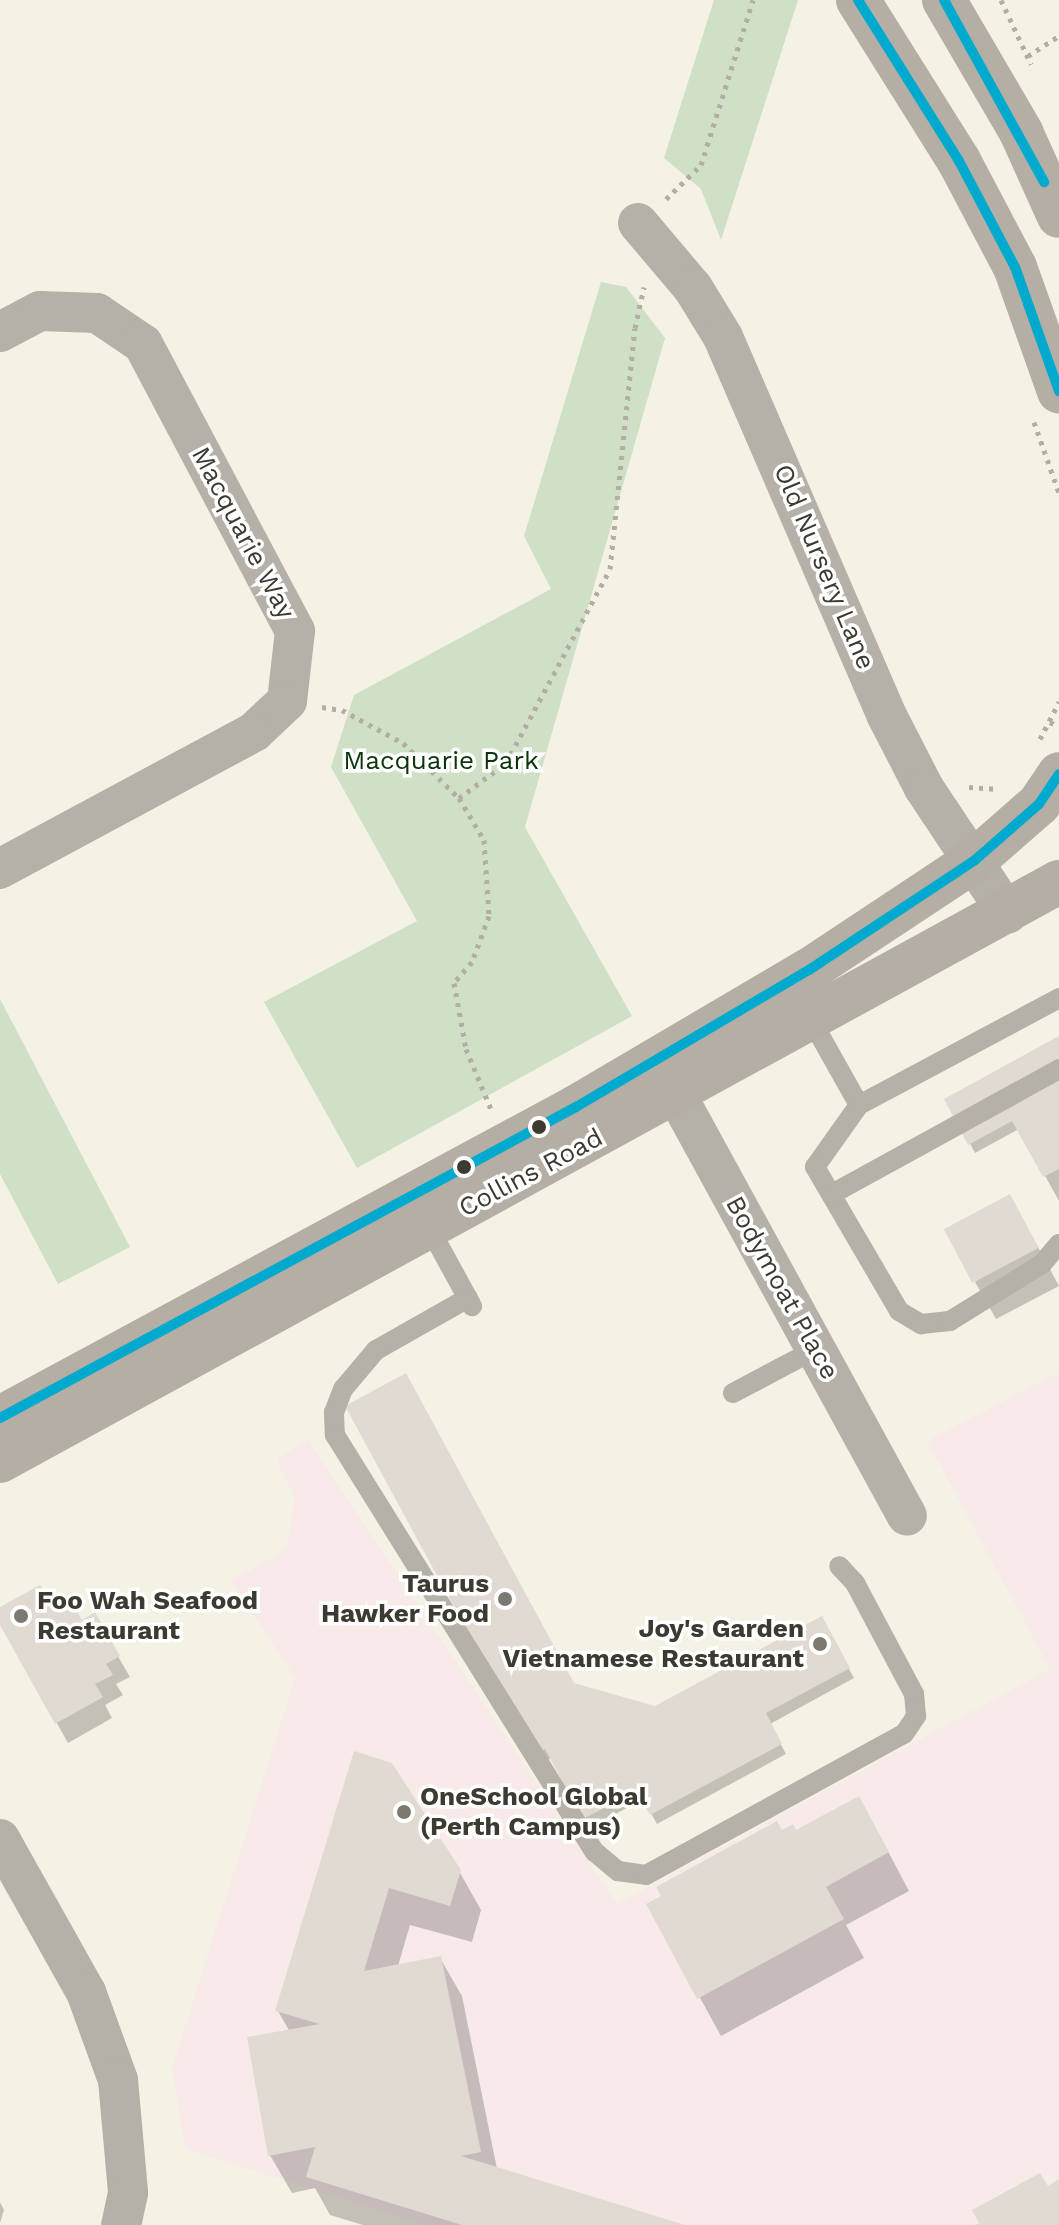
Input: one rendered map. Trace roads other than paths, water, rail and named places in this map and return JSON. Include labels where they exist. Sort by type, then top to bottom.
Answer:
[{"type":"main road","points":[[858,0],[959,161],[1015,267],[1044,400]]},
{"type":"main road","points":[[944,0],[1021,132],[1059,216]]},
{"type":"main road","name":"Collins Road","points":[[0,1461],[420,1212],[666,1076],[790,981],[975,860],[1039,804],[1047,762]]},
{"type":"main road","name":"Collins Road","points":[[666,1076],[812,1022],[1008,914],[1059,882]]},
{"type":"main road","name":"Collins Road","points":[[0,1418],[420,1212]]},
{"type":"street","name":"Old Nursery Lane","points":[[638,223],[693,288],[723,337],[886,714],[924,788],[975,860],[1008,914]]},
{"type":"street","name":"Macquarie Way","points":[[0,332],[40,311],[97,313],[143,344],[295,631],[287,701],[254,732],[0,869]]},
{"type":"street","name":"Bodymoat Place","points":[[666,1076],[907,1516]]},
{"type":"street","points":[[0,1839],[86,1992],[118,2080],[128,2193],[121,2225]]},
{"type":"lane","points":[[790,981],[859,1105]]},
{"type":"lane","points":[[1059,998],[859,1105],[815,1167],[899,1311],[921,1324],[950,1321],[1042,1264],[1059,1244]]},
{"type":"lane","points":[[832,1194],[1059,1069]]},
{"type":"lane","points":[[420,1212],[470,1302],[376,1350],[343,1389],[334,1412],[335,1435],[595,1852],[618,1871],[646,1875],[904,1734],[916,1716],[914,1694],[855,1583],[839,1566]]},
{"type":"lane","points":[[733,1393],[816,1349]]},
{"type":"place","name":"Taurus Hawker Food","points":[[505,1599]]},
{"type":"place","name":"Foo Wah Seafood Restaurant","points":[[21,1616]]},
{"type":"place","name":"Joy's Garden Vietnamese Restaurant","points":[[820,1644]]},
{"type":"place","name":"OneSchool Global (Perth Campus)","points":[[404,1812]]},
{"type":"park label","name":"Macquarie Park","points":[[441,761]]}]
